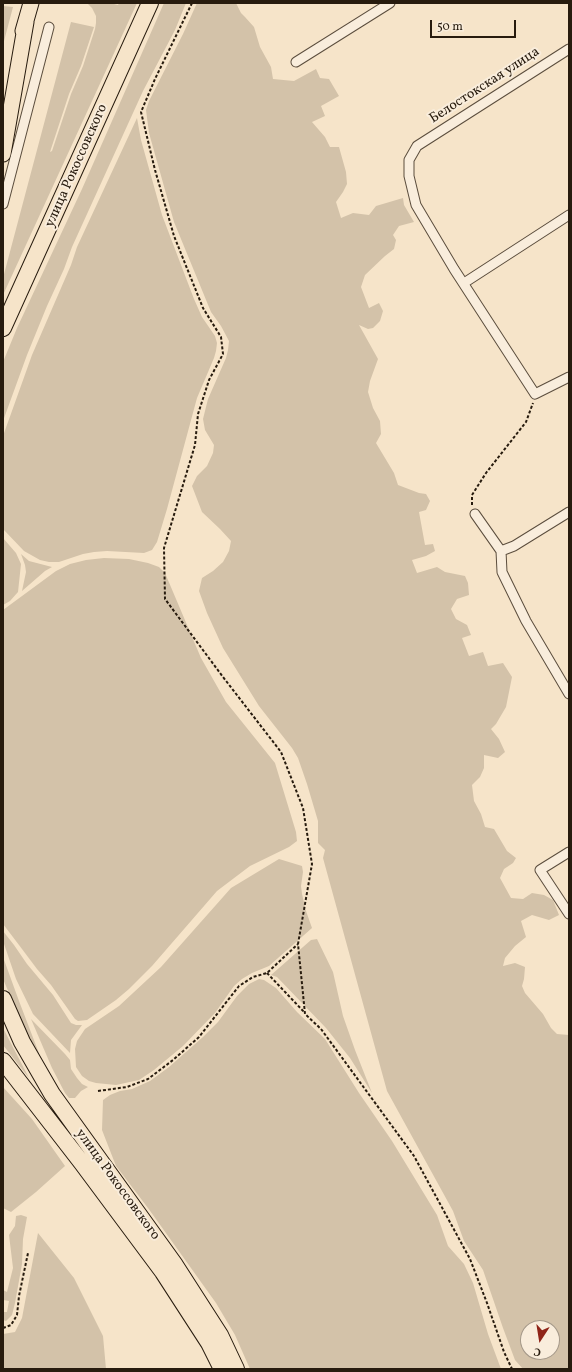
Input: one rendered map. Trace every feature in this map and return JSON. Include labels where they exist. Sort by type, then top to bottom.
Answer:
[{"type":"highway","name":"улица Рокоссовского","points":[[3,328],[150,3]]},
{"type":"highway","name":"улица Рокоссовского","points":[[3,999],[22,1042],[52,1094],[175,1266],[220,1335],[236,1369]]},
{"type":"highway","name":"улица Рокоссовского","points":[[3,1060],[78,1157],[163,1272],[209,1343],[222,1369]]},
{"type":"main road","points":[[3,102],[31,3]]},
{"type":"main road","points":[[3,154],[26,22]]},
{"type":"street","points":[[296,62],[390,3]]},
{"type":"street","points":[[3,204],[49,27]]},
{"type":"street","name":"Белостокская улица","points":[[464,282],[454,269],[416,205],[409,176],[409,160],[417,146],[569,49]]},
{"type":"street","points":[[569,215],[464,282],[535,394],[569,377]]},
{"type":"street","points":[[501,551],[514,546],[569,512]]},
{"type":"street","points":[[475,514],[501,551],[502,572],[526,621],[568,688]]},
{"type":"street","points":[[569,852],[540,870],[569,914]]},
{"type":"path","points":[[192,3],[154,79],[141,112],[155,170],[174,236],[203,308],[221,337],[223,354],[209,380],[198,414],[195,445],[164,548],[165,599],[223,677],[282,752],[303,808],[312,864],[298,944],[305,1014]]},
{"type":"path","points":[[475,514],[472,503],[472,495],[486,473],[526,422],[535,394]]},
{"type":"path","points":[[98,1091],[127,1087],[148,1079],[173,1060],[199,1037],[239,986],[253,977],[267,973],[298,944]]},
{"type":"path","points":[[267,973],[321,1029],[414,1156],[470,1259],[504,1352],[512,1369]]},
{"type":"path","points":[[3,1328],[11,1325],[17,1315],[19,1296],[28,1253]]},
{"type":"shaded area","points":[[87,3],[110,3],[118,5],[119,3],[137,3],[3,295],[3,278],[71,22],[94,27],[81,66],[69,94],[50,152],[52,151],[95,29],[96,16],[92,8]]},
{"type":"shaded area","points":[[164,3],[186,3],[175,30],[143,91],[72,247],[27,355],[3,421],[3,362],[17,328],[82,189]]},
{"type":"shaded area","points":[[197,3],[236,3],[241,13],[254,27],[260,47],[271,67],[273,79],[294,81],[316,69],[320,78],[329,79],[339,96],[321,106],[325,116],[312,122],[325,137],[330,147],[339,147],[346,172],[347,184],[336,202],[341,218],[353,213],[369,215],[376,206],[403,198],[404,205],[414,222],[399,226],[393,235],[396,240],[394,249],[365,275],[361,287],[369,308],[379,303],[383,311],[380,321],[373,328],[368,329],[359,325],[378,359],[370,381],[368,392],[373,408],[380,421],[381,434],[376,443],[394,473],[398,485],[426,494],[430,501],[426,510],[419,512],[425,545],[433,544],[435,551],[426,556],[412,560],[417,573],[437,567],[445,572],[465,576],[468,583],[469,595],[457,599],[451,609],[456,619],[467,625],[471,635],[462,638],[469,656],[483,652],[488,666],[503,663],[512,677],[506,707],[496,724],[491,729],[499,739],[505,752],[498,758],[484,755],[484,768],[480,777],[472,785],[474,801],[481,814],[485,827],[494,829],[507,851],[516,858],[513,863],[504,869],[500,878],[511,898],[523,899],[532,893],[544,895],[553,900],[559,915],[549,920],[532,915],[521,921],[526,937],[515,946],[505,958],[503,966],[515,963],[525,967],[522,986],[525,993],[543,1014],[551,1028],[557,1034],[569,1035],[569,1369],[523,1369],[515,1360],[483,1270],[464,1241],[453,1211],[387,1091],[323,858],[325,850],[318,843],[318,821],[298,758],[292,748],[259,706],[223,648],[199,591],[202,578],[223,562],[229,551],[231,541],[202,512],[192,486],[197,476],[207,466],[213,453],[214,445],[205,430],[203,419],[208,399],[226,358],[229,341],[211,312],[174,222],[149,133],[146,110]]},
{"type":"shaded area","points":[[3,6],[13,7],[3,45]]},
{"type":"shaded area","points":[[137,118],[141,140],[162,215],[194,299],[202,317],[215,336],[217,343],[216,351],[197,398],[167,509],[157,542],[152,550],[144,553],[107,551],[94,552],[59,562],[49,562],[40,560],[24,551],[3,529],[3,436],[32,355],[71,265],[77,247]]},
{"type":"shaded area","points":[[3,538],[16,553],[21,564],[18,592],[10,601],[3,605]]},
{"type":"shaded area","points":[[21,554],[29,561],[52,567],[45,571],[22,591],[26,572]]},
{"type":"shaded area","points":[[104,558],[129,559],[148,563],[159,567],[165,573],[201,658],[226,702],[275,763],[296,832],[297,841],[289,847],[250,866],[217,891],[152,966],[129,989],[87,1020],[78,1021],[3,924],[3,610],[56,571],[70,564]]},
{"type":"shaded area","points":[[279,859],[302,866],[302,894],[312,928],[269,966],[252,973],[234,986],[215,1013],[183,1046],[154,1070],[139,1080],[116,1085],[96,1083],[89,1081],[82,1076],[76,1067],[75,1049],[77,1041],[85,1029],[119,1006],[161,967],[231,888]]},
{"type":"shaded area","points":[[3,931],[27,964],[53,995],[71,1023],[82,1025],[71,1040],[70,1053],[33,1014],[16,979],[3,941]]},
{"type":"shaded area","points":[[317,939],[333,972],[343,1016],[372,1093],[350,1058],[326,1028],[277,977],[271,975],[311,940]]},
{"type":"shaded area","points":[[3,957],[45,1069],[27,1035],[3,979]]},
{"type":"shaded area","points":[[259,979],[264,980],[276,988],[297,1012],[325,1039],[359,1093],[392,1141],[437,1215],[448,1246],[464,1264],[473,1283],[488,1334],[501,1369],[250,1369],[235,1335],[216,1303],[116,1166],[102,1130],[103,1100],[110,1095],[120,1091],[132,1089],[150,1081],[169,1067],[218,1022],[237,996],[249,984]]},
{"type":"shaded area","points":[[31,1019],[65,1054],[70,1060],[71,1069],[77,1078],[82,1084],[88,1087],[81,1091],[75,1098],[69,1098],[65,1093],[52,1068]]},
{"type":"shaded area","points":[[3,1028],[29,1078],[3,1045]]},
{"type":"shaded area","points":[[3,1087],[32,1119],[65,1166],[11,1212],[3,1208]]},
{"type":"shaded area","points":[[21,1215],[27,1217],[23,1239],[22,1264],[12,1315],[6,1321],[3,1320],[3,1312],[7,1312],[9,1301],[3,1300],[3,1290],[7,1292],[13,1268],[9,1235],[15,1226],[16,1216]]},
{"type":"shaded area","points":[[38,1233],[74,1278],[103,1336],[106,1369],[3,1369],[3,1334],[15,1332],[22,1318]]}]
